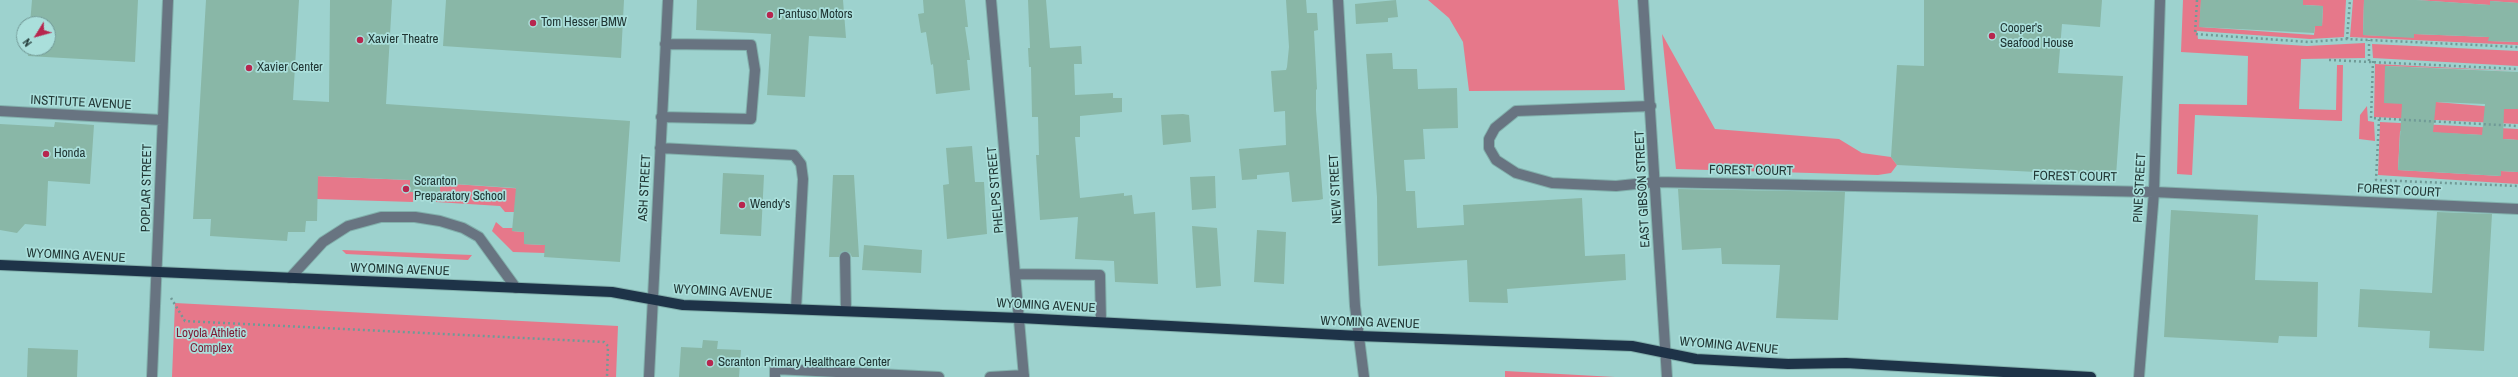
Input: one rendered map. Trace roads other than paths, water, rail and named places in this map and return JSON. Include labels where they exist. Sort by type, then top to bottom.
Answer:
[{"type":"main road","name":"WYOMING AVENUE","points":[[0,265],[612,292],[683,305],[1020,318],[1360,336],[1632,346],[1696,359],[1788,364],[1846,363],[2091,377]]},
{"type":"street","name":"POPLAR STREET","points":[[152,377],[158,272],[162,120],[168,0]]},
{"type":"street","name":"ASH STREET","points":[[649,377],[668,0]]},
{"type":"street","name":"PHELPS STREET","points":[[991,0],[1017,274],[1024,376]]},
{"type":"street","name":"NEW STREET","points":[[1338,0],[1355,306],[1364,377]]},
{"type":"street","name":"EAST GIBSON STREET","points":[[1643,0],[1667,377]]},
{"type":"street","name":"PINE STREET","points":[[2138,377],[2154,192],[2160,0]]},
{"type":"street","points":[[661,117],[752,119],[755,70],[751,45],[665,44]]},
{"type":"street","name":"FOREST COURT","points":[[1650,106],[1516,110],[1495,128],[1489,139],[1489,148],[1496,160],[1516,173],[1552,183],[1616,186],[1655,182],[2154,192],[2518,209]]},
{"type":"street","name":"INSTITUTE AVENUE","points":[[0,111],[162,120]]},
{"type":"street","points":[[660,148],[794,155],[801,164],[803,179],[796,309]]},
{"type":"street","points":[[290,278],[323,242],[348,226],[380,218],[415,216],[440,221],[463,228],[475,235],[484,244],[516,288]]},
{"type":"street","points":[[845,257],[846,311]]},
{"type":"street","points":[[1017,274],[1100,275],[1101,322]]},
{"type":"street","points":[[774,377],[775,369],[939,377]]},
{"type":"street","points":[[990,377],[1024,376]]},
{"type":"place","name":"Pantuso Motors","points":[[770,15]]},
{"type":"place","name":"Tom Hesser BMW","points":[[533,23]]},
{"type":"place","name":"Cooper's Seafood House","points":[[1992,36]]},
{"type":"place","name":"Xavier Theatre","points":[[360,40]]},
{"type":"place","name":"Xavier Center","points":[[249,68]]},
{"type":"place","name":"Honda","points":[[46,154]]},
{"type":"place","name":"Scranton Preparatory School","points":[[406,189]]},
{"type":"place","name":"Wendy's","points":[[742,205]]},
{"type":"place","name":"Scranton Primary Healthcare Center","points":[[710,363]]},
{"type":"park label","name":"Loyola Athletic Complex","points":[[211,342]]}]
